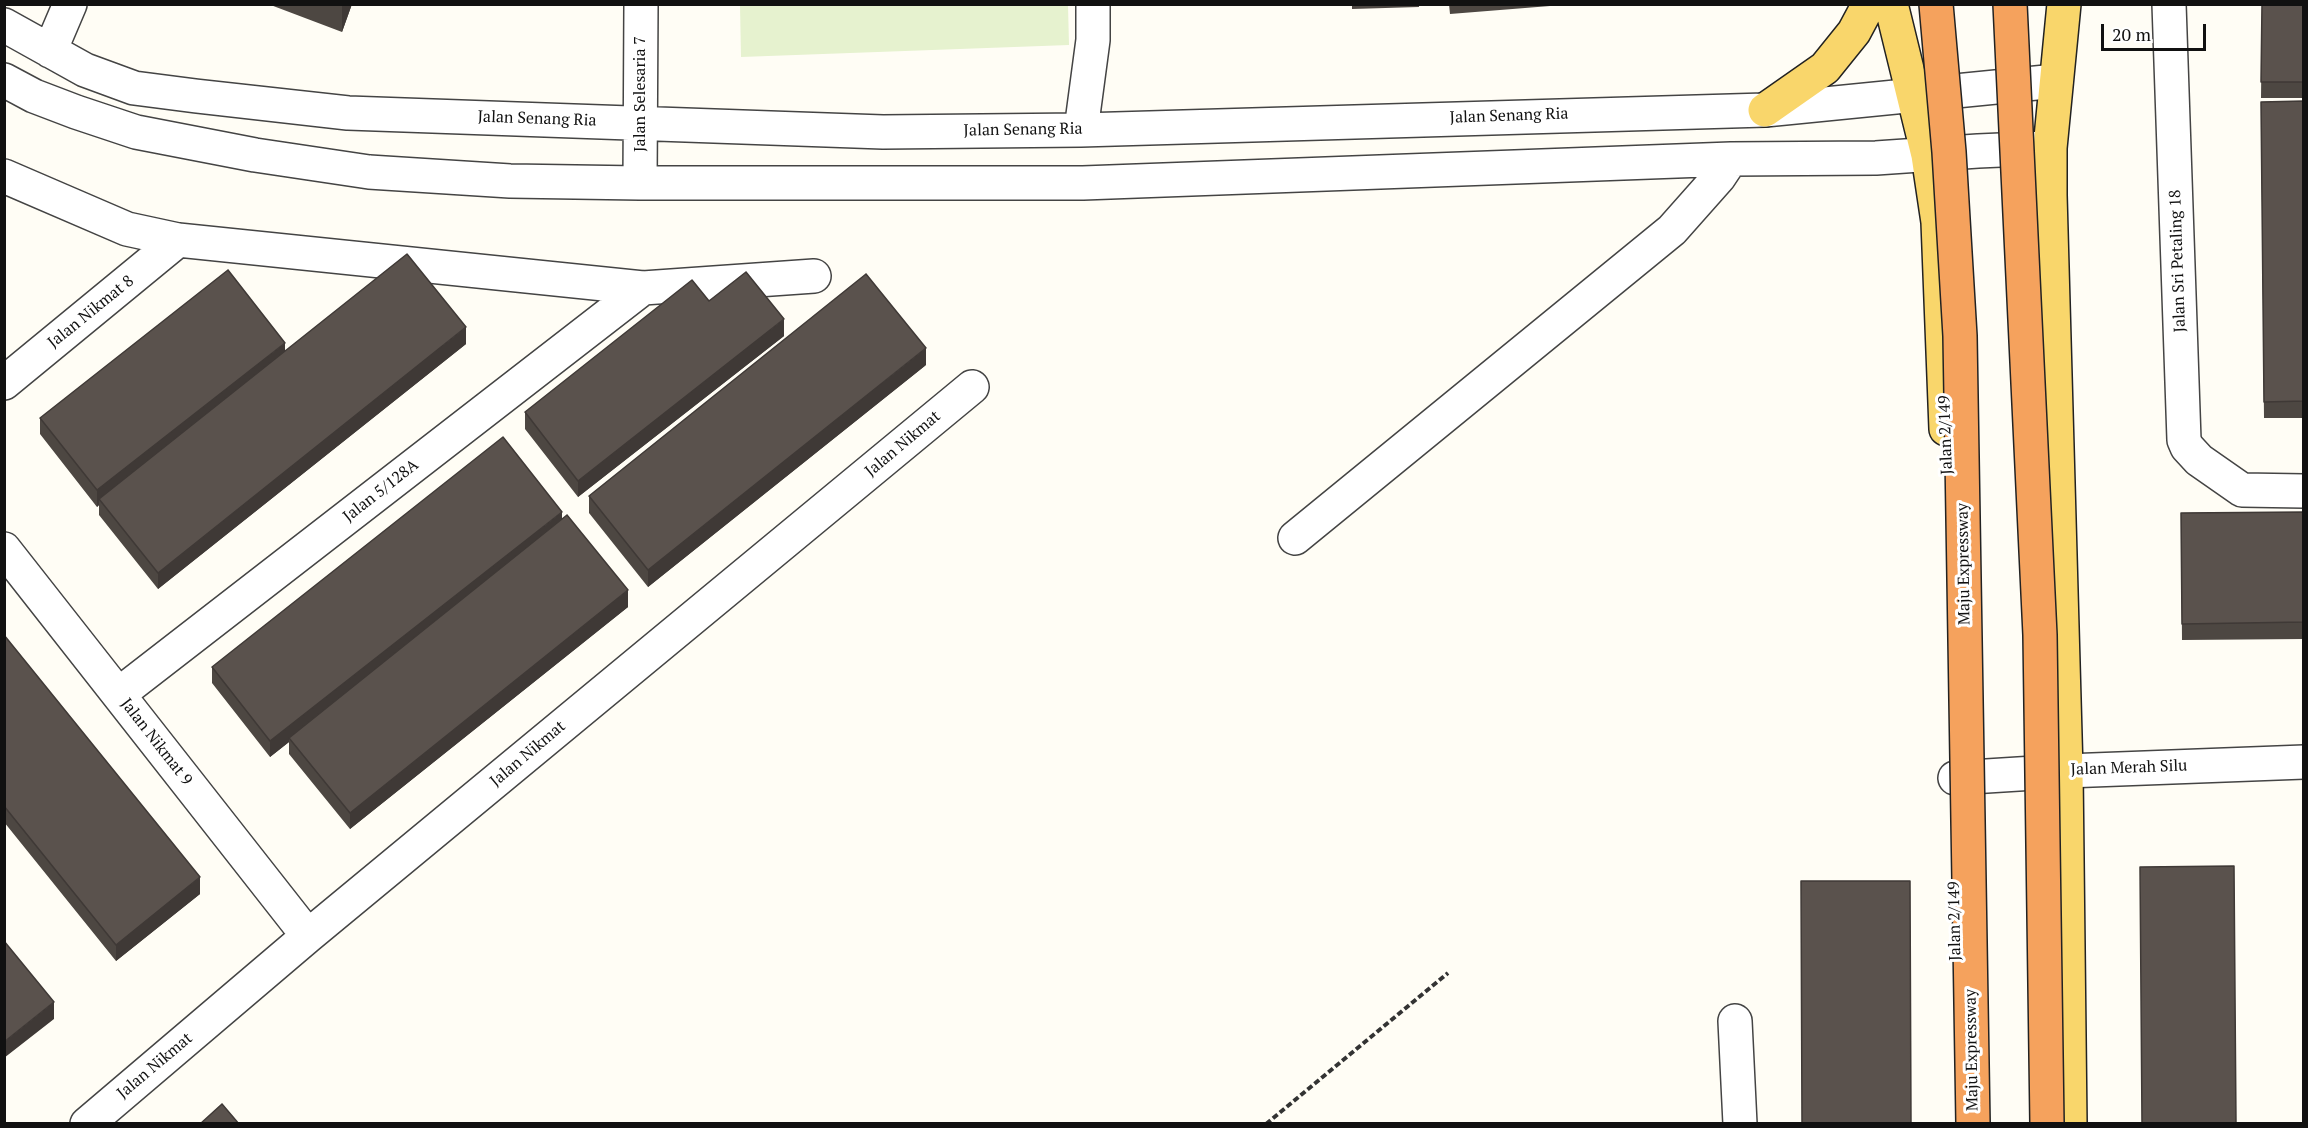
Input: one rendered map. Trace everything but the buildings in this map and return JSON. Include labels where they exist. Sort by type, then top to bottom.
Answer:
[{"type":"highway","name":"Maju Expressway","points":[[1936,4],[1949,152],[1960,336],[1973,1124]]},
{"type":"highway","points":[[2010,4],[2040,635],[2047,1124]]},
{"type":"main road","points":[[1765,110],[1825,68],[1854,32],[1869,4]]},
{"type":"main road","name":"Jalan 2/149","points":[[1891,4],[1928,155],[1938,222],[1949,498],[1958,1124]]},
{"type":"main road","points":[[2064,4],[2050,148],[2050,195],[2066,771],[2070,1124]]},
{"type":"street","points":[[50,51],[70,4]]},
{"type":"street","name":"Jalan Selesaria 7","points":[[640,183],[641,4]]},
{"type":"street","points":[[1081,130],[1093,40],[1093,4]]},
{"type":"street","name":"Jalan Sri Petaling 18","points":[[2169,4],[2184,440],[2199,460],[2242,490],[2304,491]]},
{"type":"street","name":"Jalan Senang Ria","points":[[4,26],[85,70],[134,88],[196,96],[348,113],[883,132],[1081,130],[1765,110],[2056,81]]},
{"type":"street","points":[[4,80],[34,96],[136,132],[369,172],[510,181],[1083,183],[1731,159],[1876,158],[2050,148]]},
{"type":"street","points":[[1295,538],[1672,230],[1719,177],[1731,159]]},
{"type":"street","points":[[4,176],[127,229],[178,240],[643,288],[814,276]]},
{"type":"street","name":"Jalan Nikmat 8","points":[[4,383],[178,240]]},
{"type":"street","name":"Jalan 5/128A","points":[[119,694],[643,288]]},
{"type":"street","name":"Jalan Nikmat","points":[[87,1124],[308,936],[972,387]]},
{"type":"street","name":"Jalan Nikmat 9","points":[[4,549],[308,936]]},
{"type":"street","name":"Jalan Merah Silu","points":[[1954,778],[2066,771],[2304,762]]},
{"type":"street","points":[[1735,1021],[1740,1124]]},
{"type":"path","points":[[1266,1124],[1448,973]]},
{"type":"green space","points":[[740,5],[1068,5],[1069,45],[741,57]]}]
